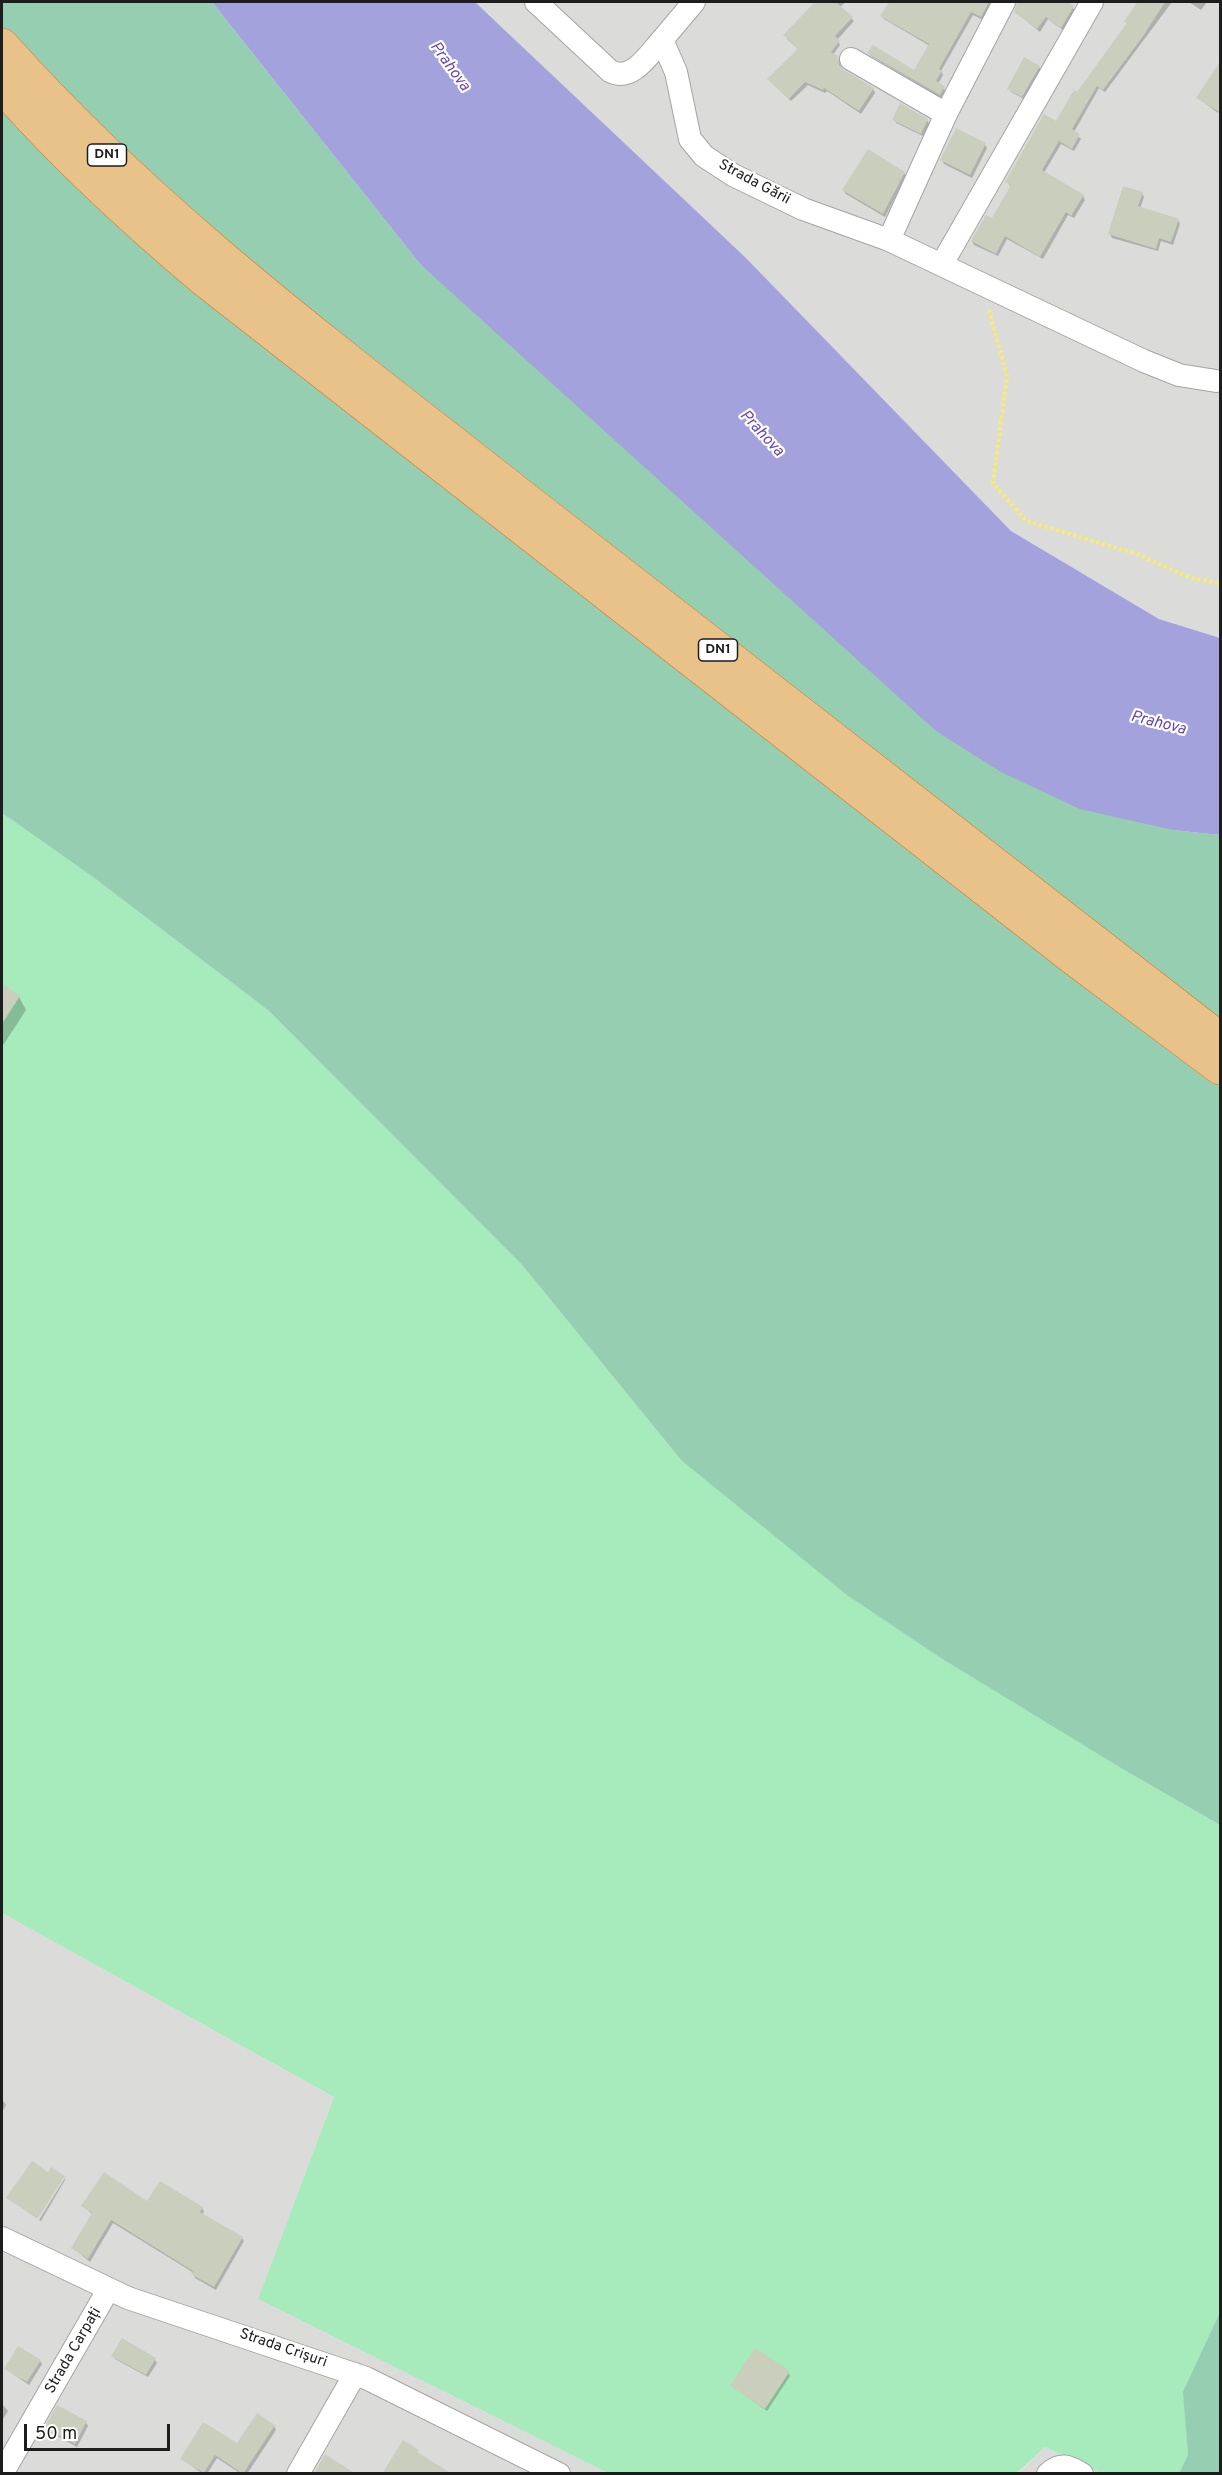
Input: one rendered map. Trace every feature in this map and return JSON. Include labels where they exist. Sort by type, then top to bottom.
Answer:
[{"type":"highway","name":"DN1","points":[[2,45],[88,138],[150,196],[294,319],[933,818],[1221,1039]]},
{"type":"highway","name":"DN1","points":[[2,86],[86,174],[203,279],[1064,951],[1221,1068]]},
{"type":"street","points":[[536,2],[610,71],[624,75],[637,68],[694,2]]},
{"type":"street","points":[[889,240],[946,114],[1004,2]]},
{"type":"street","points":[[942,264],[1092,2]]},
{"type":"street","name":"Strada Gării","points":[[663,40],[676,72],[690,139],[704,156],[733,175],[803,209],[889,240],[982,282],[1144,361],[1179,375],[1216,381]]},
{"type":"street","points":[[851,59],[946,114]]},
{"type":"street","name":"Strada Crișuri","points":[[2,2238],[108,2290],[356,2374],[559,2474]]},
{"type":"street","name":"Strada Carpați","points":[[2,2474],[108,2290]]},
{"type":"street","points":[[298,2474],[356,2374]]},
{"type":"street","points":[[1047,2474],[1057,2466],[1065,2465],[1082,2474]]},
{"type":"path","points":[[982,282],[1007,376],[993,483],[1026,521],[1137,554],[1186,576],[1221,584]]},
{"type":"shaded area","points":[[475,2],[1220,2],[1220,638],[1159,619],[1011,531],[746,258]]},
{"type":"shaded area","points":[[2,1913],[334,2097],[258,2299],[608,2473],[2,2473]]},
{"type":"shaded area","points":[[1045,2447],[1100,2473],[1017,2474]]},
{"type":"green space","points":[[2,2],[212,2],[420,264],[1173,830],[1220,835],[1220,1825],[1126,1771],[941,1658],[847,1595],[681,1460],[523,1266],[269,1011],[93,877],[2,813]]},
{"type":"green space","points":[[2,813],[93,877],[269,1011],[523,1266],[681,1460],[1126,1771],[1220,1825],[1220,2312],[1184,2392],[1188,2455],[1179,2473],[1100,2473],[1045,2447],[1017,2473],[608,2473],[258,2299],[334,2097],[2,1913]]},
{"type":"green space","points":[[1220,2312],[1220,2473],[1179,2473],[1188,2455],[1183,2392]]},
{"type":"water","name":"Prahova","points":[[212,2],[475,2],[746,258],[1011,531],[1159,619],[1220,638],[1220,835],[1173,830],[1080,809],[1001,772],[936,731],[420,264]]},
{"type":"building","points":[[815,2],[836,2],[853,17],[835,36],[840,41],[831,52],[838,56],[839,65],[844,70],[874,88],[859,111],[824,88],[823,90],[805,82],[789,99],[767,79],[798,49],[783,35]]},
{"type":"building","points":[[889,2],[989,2],[981,17],[971,12],[939,69],[942,71],[936,81],[945,86],[940,95],[867,53],[873,45],[914,70],[929,44],[880,16]]},
{"type":"building","points":[[1017,2],[1068,2],[1074,6],[1061,28],[1046,17],[1037,29],[1014,12]]},
{"type":"building","points":[[1137,2],[1165,2],[1144,35],[1103,90],[1097,86],[1072,129],[1080,134],[1072,149],[1059,141],[1042,170],[1084,195],[1071,216],[1066,212],[1040,257],[1005,236],[996,254],[971,241],[986,215],[992,218],[1011,185],[1005,182],[1044,114],[1056,121],[1074,90],[1077,92],[1127,23],[1124,22]]},
{"type":"building","points":[[1024,57],[1040,66],[1022,97],[1007,89]]},
{"type":"building","points":[[1221,60],[1221,113],[1196,98]]},
{"type":"building","points":[[900,103],[928,119],[921,134],[892,120]]},
{"type":"building","points":[[956,128],[986,143],[970,175],[940,160]]},
{"type":"building","points":[[868,149],[905,172],[883,214],[842,190]]},
{"type":"building","points":[[1123,186],[1143,192],[1138,206],[1179,219],[1171,242],[1159,238],[1156,249],[1108,234]]},
{"type":"building","points":[[2,984],[20,996],[2,1024]]},
{"type":"building","points":[[32,2161],[48,2172],[51,2167],[65,2176],[38,2218],[6,2198]]},
{"type":"building","points":[[104,2172],[147,2201],[160,2181],[203,2207],[200,2212],[243,2237],[214,2287],[191,2274],[193,2271],[111,2220],[88,2259],[71,2248],[92,2213],[81,2206]]},
{"type":"building","points":[[122,2338],[156,2358],[146,2375],[111,2356]]},
{"type":"building","points":[[18,2346],[41,2360],[27,2382],[4,2369]]},
{"type":"building","points":[[755,2348],[790,2371],[765,2409],[730,2386]]},
{"type":"building","points":[[57,2405],[87,2421],[75,2444],[44,2428]]},
{"type":"building","points":[[257,2413],[275,2425],[243,2474],[215,2455],[204,2473],[180,2459],[203,2422],[237,2443]]},
{"type":"building","points":[[403,2440],[419,2450],[417,2452],[452,2474],[382,2474]]},
{"type":"building","points":[[325,2454],[356,2474],[314,2474]]}]
